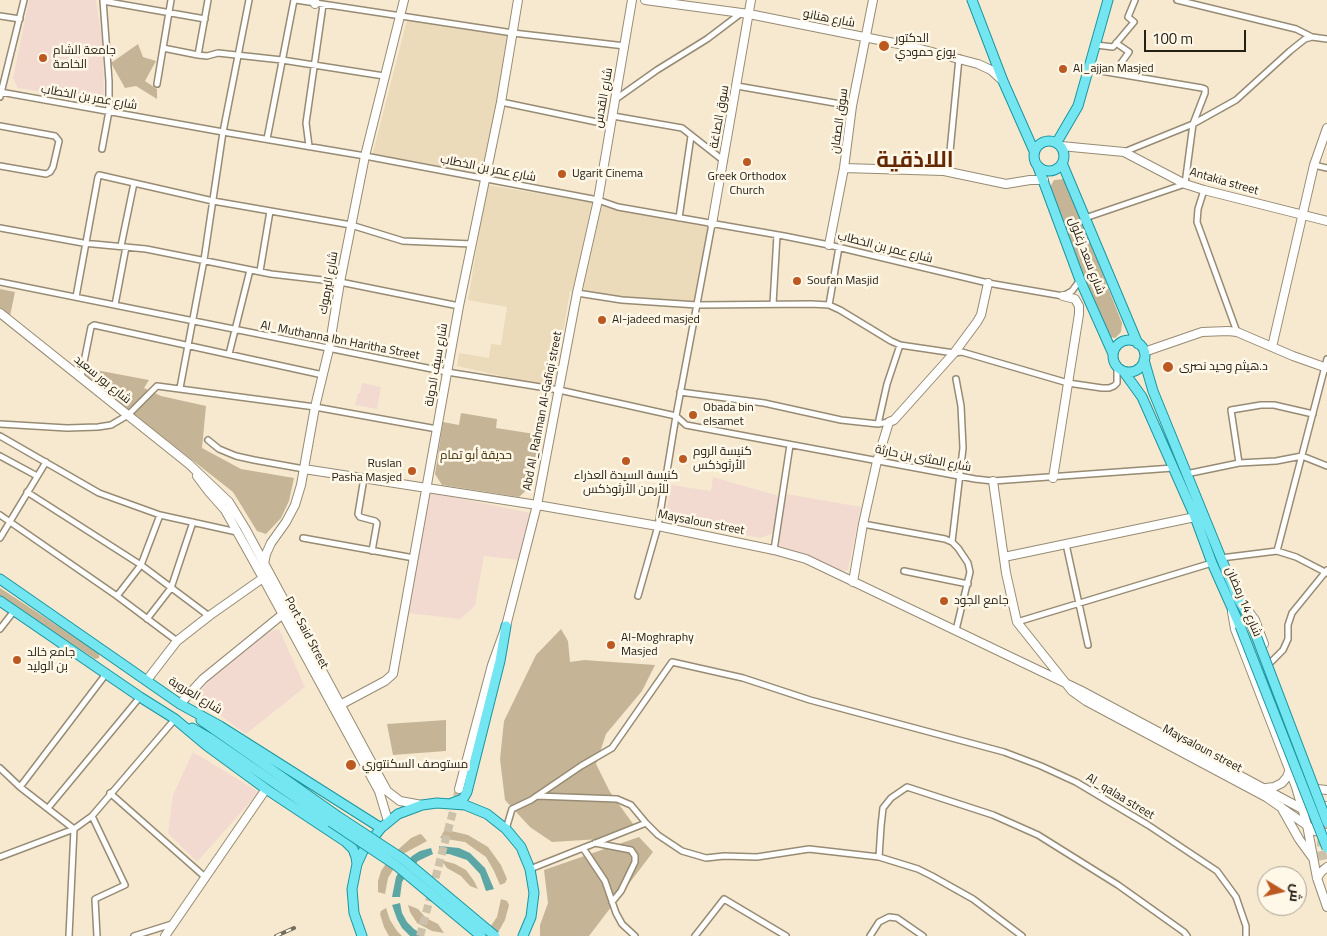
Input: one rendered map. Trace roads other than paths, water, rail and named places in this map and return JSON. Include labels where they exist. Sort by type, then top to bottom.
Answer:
[{"type":"main road","name":"شارع اليرموك","points":[[264,564],[270,543],[286,522],[295,505],[304,469],[314,407],[329,349],[365,156],[404,0]]},
{"type":"main road","name":"شارع سيف الدولة","points":[[340,705],[385,681],[393,674],[459,306],[501,102],[518,0]]},
{"type":"main road","name":"شارع القدس","points":[[598,200],[632,0]]},
{"type":"main road","name":"شارع هنانو","points":[[645,0],[678,2],[748,14],[960,58],[991,70],[1003,81]]},
{"type":"main road","name":"سوق الصاغة","points":[[712,224],[751,0]]},
{"type":"main road","name":"سوق الصفان","points":[[829,245],[844,168],[852,106],[873,0]]},
{"type":"main road","points":[[972,0],[1003,81],[1034,151],[1034,159],[1038,167],[1042,170],[1053,170],[1062,164],[1064,152],[1059,144],[1046,140],[1041,142],[1034,151]]},
{"type":"main road","points":[[1059,144],[1078,106],[1108,0]]},
{"type":"main road","points":[[1272,347],[1314,165],[1327,128]]},
{"type":"main road","name":"Antakia street","points":[[1059,144],[1124,152],[1185,184],[1327,220]]},
{"type":"main road","name":"شارع سعد زغلول","points":[[1062,164],[1142,352]]},
{"type":"main road","name":"شارع سعد زغلول","points":[[1038,167],[1080,280],[1113,354]]},
{"type":"main road","points":[[844,168],[920,169],[948,172],[1006,184],[1044,180]]},
{"type":"main road","name":"Abd Al_Rahman Al-Gafiqi street","points":[[459,789],[492,665],[506,626],[537,505],[577,293],[598,200]]},
{"type":"main road","points":[[853,582],[863,524],[889,422],[894,420],[954,353],[981,315],[988,283]]},
{"type":"main road","points":[[1053,478],[1079,306],[1075,299],[1063,296]]},
{"type":"main road","name":"شارع بور سعيد","points":[[0,313],[189,464]]},
{"type":"main road","points":[[1142,352],[1202,332],[1228,331],[1237,332],[1272,347],[1326,365]]},
{"type":"main road","points":[[1133,341],[1142,352],[1142,365],[1134,371],[1120,369],[1113,358],[1115,349],[1123,342],[1133,341]]},
{"type":"main road","name":"شارع 14 رمضان","points":[[1142,352],[1149,380],[1221,558],[1240,626],[1327,848]]},
{"type":"main road","name":"شارع 14 رمضان","points":[[1120,369],[1142,397],[1195,517],[1212,562],[1234,602],[1249,617],[1327,822]]},
{"type":"main road","points":[[189,464],[229,502],[392,797],[400,801],[422,805],[450,803],[463,798],[467,792],[506,626]]},
{"type":"main road","name":"Port Said Street","points":[[189,464],[209,492],[225,510],[283,614],[378,791],[384,824]]},
{"type":"main road","name":"Maysaloun street","points":[[304,469],[658,526],[774,550],[817,562],[853,582],[1067,685],[1266,788],[1302,809]]},
{"type":"main road","points":[[993,481],[1004,557],[1017,622],[1067,685]]},
{"type":"main road","points":[[1004,557],[1195,517]]},
{"type":"main road","points":[[147,680],[178,641],[209,616],[263,578]]},
{"type":"main road","name":"شارع العروبة","points":[[0,579],[180,704],[384,824]]},
{"type":"main road","points":[[0,601],[140,698],[211,739],[333,819],[403,859],[495,936]]},
{"type":"main road","points":[[1234,602],[1255,620],[1317,789],[1327,808],[1315,812],[1302,809]]},
{"type":"main road","points":[[1234,602],[1235,629],[1290,768],[1307,825],[1313,858],[1327,906]]},
{"type":"main road","points":[[283,614],[203,679],[180,704],[397,866],[480,936]]},
{"type":"main road","name":"Maysaloun street","points":[[1067,685],[1086,701],[1249,787],[1315,831],[1327,833]]},
{"type":"main road","points":[[175,719],[206,745],[266,789],[346,842],[353,849],[357,864]]},
{"type":"main road","points":[[1266,788],[1282,783],[1287,777],[1290,768]]},
{"type":"main road","points":[[165,936],[266,789]]},
{"type":"main road","points":[[1317,789],[1327,790]]},
{"type":"main road","points":[[450,803],[476,809],[487,814],[506,828],[521,847],[530,869],[533,887],[531,917],[523,936]]},
{"type":"main road","points":[[362,936],[352,901],[352,889],[357,864],[367,845],[384,824],[404,812],[422,805]]},
{"type":"main road","points":[[1280,806],[1299,839],[1313,858]]},
{"type":"main road","points":[[1318,878],[1321,872],[1327,868]]},
{"type":"street","points":[[0,94],[24,0]]},
{"type":"street","points":[[102,149],[109,111],[109,82],[103,0],[205,20]]},
{"type":"street","points":[[157,84],[171,0]]},
{"type":"street","points":[[198,55],[208,0]]},
{"type":"street","points":[[180,388],[204,260],[223,132],[249,0]]},
{"type":"street","points":[[267,139],[295,0],[513,33],[625,46]]},
{"type":"street","points":[[1096,45],[1113,47],[1134,22],[1128,17],[1135,0]]},
{"type":"street","points":[[1177,0],[1296,30],[1312,37],[1327,39]]},
{"type":"street","points":[[309,146],[306,123],[323,5]]},
{"type":"street","points":[[616,99],[657,70],[707,39],[740,14]]},
{"type":"street","points":[[0,16],[20,19]]},
{"type":"street","points":[[1124,152],[1193,124],[1236,100],[1290,50],[1305,39],[1312,37]]},
{"type":"street","points":[[1114,73],[1129,52],[1116,43]]},
{"type":"street","points":[[163,48],[207,56],[218,53],[282,60],[384,76]]},
{"type":"street","points":[[948,172],[960,58]]},
{"type":"street","points":[[1085,218],[1185,184],[1193,124],[1205,93],[1202,88],[1089,69]]},
{"type":"street","points":[[737,86],[852,106]]},
{"type":"street","name":"شارع عمر بن الخطاب","points":[[0,94],[109,111],[486,178],[598,200],[618,207],[839,247],[988,283],[1063,296]]},
{"type":"street","points":[[501,102],[612,120],[682,128],[724,161]]},
{"type":"street","points":[[0,126],[55,136],[59,141],[53,168],[46,174],[0,166]]},
{"type":"street","points":[[679,218],[691,136]]},
{"type":"street","points":[[1314,165],[1327,168]]},
{"type":"street","points":[[76,297],[98,177],[100,176],[213,201],[351,226],[403,241],[472,244]]},
{"type":"street","points":[[115,305],[134,183]]},
{"type":"street","points":[[1204,190],[1198,209],[1197,222],[1237,332]]},
{"type":"street","points":[[260,271],[270,211]]},
{"type":"street","points":[[638,596],[658,526],[680,392],[712,224]]},
{"type":"street","points":[[0,228],[86,243],[123,246],[250,270],[340,282],[459,306]]},
{"type":"street","points":[[773,304],[777,235]]},
{"type":"street","points":[[829,306],[839,247]]},
{"type":"street","points":[[229,354],[250,270]]},
{"type":"street","points":[[1063,296],[1072,291],[1080,280]]},
{"type":"street","name":"Al_Muthanna Ibn Haritha Street","points":[[0,282],[447,372],[559,390],[676,416]]},
{"type":"street","points":[[577,293],[622,300],[697,305],[811,304],[829,306],[840,310],[900,345],[954,353],[962,352],[1068,383],[1109,388],[1117,383],[1120,369]]},
{"type":"street","points":[[81,377],[90,329],[93,325],[323,375]]},
{"type":"street","points":[[878,424],[887,384],[900,345]]},
{"type":"street","points":[[1277,551],[1326,365]]},
{"type":"street","points":[[952,542],[963,434],[961,406],[956,379]]},
{"type":"street","points":[[0,424],[51,428],[111,425],[128,415],[157,386],[314,407],[437,430]]},
{"type":"street","points":[[680,392],[764,403],[841,420],[878,424],[889,422]]},
{"type":"street","points":[[1238,463],[1231,410],[1261,405],[1274,405],[1313,414]]},
{"type":"street","name":"شارع المثنى بن حارثة","points":[[676,416],[686,425],[960,477],[993,481],[1173,468]]},
{"type":"street","points":[[0,436],[99,493],[160,514],[237,532]]},
{"type":"street","points":[[208,440],[219,449],[236,456],[304,469]]},
{"type":"street","points":[[774,550],[790,445]]},
{"type":"street","points":[[0,456],[37,476]]},
{"type":"street","points":[[1186,474],[1238,463],[1276,461],[1302,456],[1327,466]]},
{"type":"street","points":[[0,538],[46,462]]},
{"type":"street","points":[[364,478],[358,514],[360,517],[377,523],[372,551]]},
{"type":"street","points":[[27,492],[141,565],[209,616]]},
{"type":"street","points":[[117,596],[141,565],[160,514]]},
{"type":"street","points":[[0,515],[178,641]]},
{"type":"street","points":[[147,619],[171,588],[193,522]]},
{"type":"street","points":[[863,524],[934,536],[952,542],[968,563],[970,572],[956,630]]},
{"type":"street","points":[[303,538],[414,558]]},
{"type":"street","points":[[1066,544],[1088,645]]},
{"type":"street","points":[[1221,558],[1277,551],[1296,557],[1326,572],[1292,613],[1288,625],[1288,639],[1283,650],[1270,663]]},
{"type":"street","points":[[1017,622],[1212,562]]},
{"type":"street","points":[[904,571],[968,584]]},
{"type":"street","points":[[0,629],[14,611]]},
{"type":"street","name":"Al_qalaa street","points":[[537,796],[581,766],[612,748],[672,662],[743,678],[810,700],[1004,752],[1076,782],[1148,825],[1216,871],[1236,897],[1246,926],[1246,936]]},
{"type":"street","points":[[20,786],[106,674]]},
{"type":"street","points":[[48,808],[140,698]]},
{"type":"street","points":[[0,857],[74,829],[92,816],[175,719]]},
{"type":"street","points":[[0,768],[74,829]]},
{"type":"street","points":[[879,856],[884,808],[891,798],[907,787],[993,815],[1038,835],[1118,885],[1187,936]]},
{"type":"street","points":[[110,793],[205,878]]},
{"type":"street","points":[[506,828],[512,809],[537,796],[618,799],[630,804],[658,835],[682,851],[706,858],[724,856],[757,857],[809,849],[879,856],[918,868],[973,899],[1022,936]]},
{"type":"street","points":[[92,816],[125,885],[95,899],[96,936]]},
{"type":"street","points":[[530,869],[646,823]]},
{"type":"street","points":[[69,936],[74,829]]},
{"type":"street","points":[[594,843],[630,850],[635,856],[635,862],[621,891],[612,902]]},
{"type":"street","points":[[583,848],[605,881],[622,924],[635,936]]},
{"type":"street","points":[[695,936],[724,899],[786,936]]},
{"type":"street","points":[[870,936],[879,922],[889,917],[897,918],[923,936]]},
{"type":"street","points":[[134,936],[172,924]]},
{"type":"water","points":[[439,846],[459,848],[470,853],[485,868],[494,889],[486,891],[480,874],[467,860],[449,854],[439,854]]},
{"type":"water","points":[[431,848],[433,854],[418,861],[407,874],[402,882],[400,897],[392,897],[396,877],[400,870],[412,856],[420,851]]},
{"type":"water","points":[[400,903],[402,913],[407,922],[424,936],[410,936],[402,928],[392,905]]},
{"type":"tunnel","points":[[420,936],[459,789]]},
{"type":"tunnel","points":[[1327,825],[1322,839],[1321,850],[1327,876]]},
{"type":"railway","points":[[276,936],[294,928]]},
{"type":"place","name":"الدكتور يوزع حمودي","points":[[884,46]]},
{"type":"place","name":"جامعة الشام الخاصة","points":[[43,58]]},
{"type":"place","name":"Al_ajjan Masjed","points":[[1063,69]]},
{"type":"place","name":"Greek Orthodox Church","points":[[747,162]]},
{"type":"place","name":"Ugarit Cinema","points":[[562,174]]},
{"type":"place","name":"Soufan Masjid","points":[[797,281]]},
{"type":"place","name":"Al-jadeed masjed","points":[[602,320]]},
{"type":"place","name":"د.هيثم وحيد نصرى","points":[[1168,367]]},
{"type":"place","name":"Obada bin elsamet","points":[[693,415]]},
{"type":"place","name":"كنيسة الروم الأرثوذكس","points":[[683,459]]},
{"type":"place","name":"كنيسة السيدة العذراء للأرمن الأرثوذكس","points":[[626,461]]},
{"type":"place","name":"Ruslan Pasha Masjed","points":[[412,471]]},
{"type":"place","name":"جامع الجود","points":[[944,601]]},
{"type":"place","name":"Al-Moghraphy Masjed","points":[[611,645]]},
{"type":"place","name":"جامع خالد بن الوليد","points":[[17,660]]},
{"type":"place","name":"مستوصف السكنتوري","points":[[351,765]]},
{"type":"district","name":"اللاذقية","points":[[915,162]]},
{"type":"park label","name":"حديقة أبو تمام","points":[[476,456]]}]
